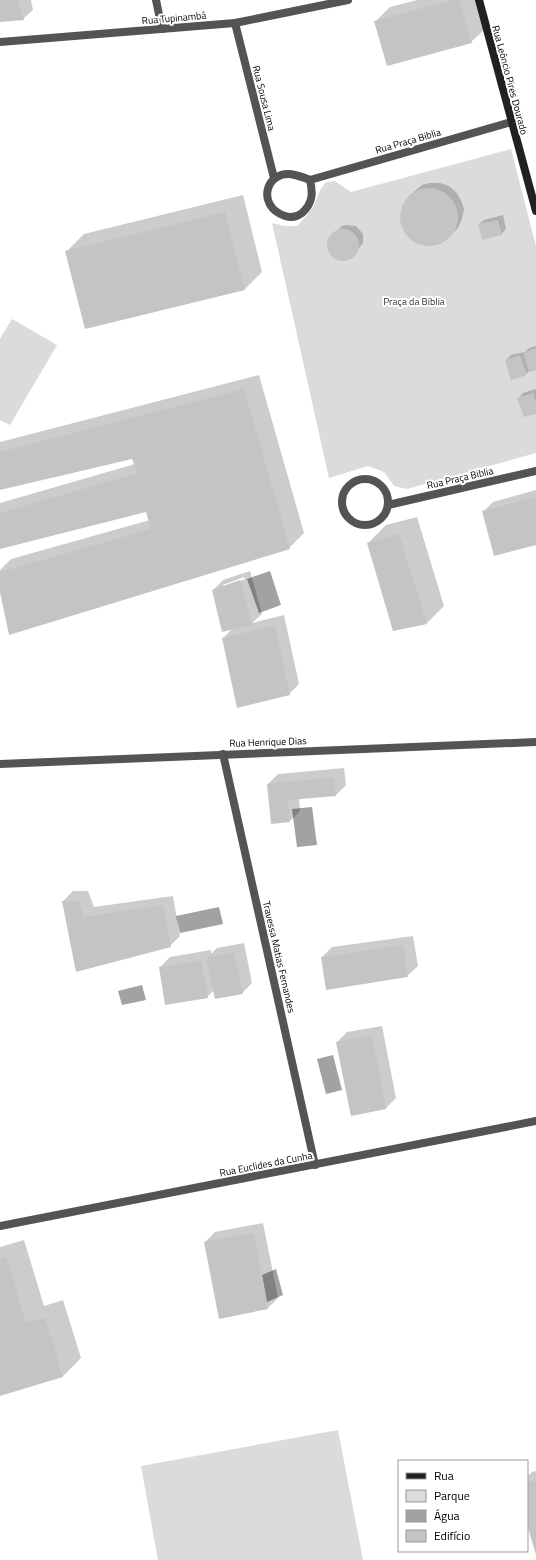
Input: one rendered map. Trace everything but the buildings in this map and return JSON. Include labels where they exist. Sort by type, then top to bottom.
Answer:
[{"type":"main road","name":"Rua Leôncio Pires Dourado","points":[[479,0],[536,211]]},
{"type":"street","points":[[156,0],[162,29]]},
{"type":"street","name":"Rua Tupinambá","points":[[0,42],[235,23],[348,0]]},
{"type":"street","name":"Rua Sousa Lima","points":[[235,23],[274,178]]},
{"type":"street","name":"Rua Praça Biblia","points":[[310,180],[511,122]]},
{"type":"street","points":[[285,174],[294,174],[310,180],[312,199],[307,208],[298,216],[289,217],[277,213],[271,207],[268,196],[268,188],[274,178],[285,174]]},
{"type":"street","name":"Rua Praça Biblia","points":[[388,504],[536,471]]},
{"type":"street","points":[[364,479],[372,480],[385,490],[388,496],[388,504],[386,512],[379,521],[368,526],[361,526],[353,523],[347,518],[343,512],[341,504],[345,489],[350,483],[364,479]]},
{"type":"street","name":"Rua Henrique Dias","points":[[0,764],[536,742]]},
{"type":"street","name":"Travessa Matias Fernandes","points":[[223,754],[315,1165]]},
{"type":"street","name":"Rua Euclides da Cunha","points":[[0,1226],[536,1121]]},
{"type":"green space","name":"Praça da Bíblia","points":[[511,149],[536,246],[536,453],[407,489],[394,486],[384,472],[368,466],[329,478],[272,223],[285,226],[297,226],[316,202],[323,185],[326,182],[335,181],[351,192]]},
{"type":"green space","points":[[12,319],[57,345],[10,425],[0,420],[0,339]]},
{"type":"green space","points":[[338,1430],[363,1560],[158,1560],[141,1466]]},
{"type":"water","points":[[270,571],[281,605],[259,613],[247,579]]},
{"type":"water","points":[[312,807],[317,845],[297,847],[292,809]]},
{"type":"water","points":[[219,907],[223,924],[180,933],[176,916]]},
{"type":"water","points":[[142,985],[146,1000],[122,1005],[118,991]]},
{"type":"water","points":[[333,1055],[342,1090],[326,1094],[317,1059]]},
{"type":"water","points":[[276,1269],[283,1295],[267,1302],[262,1275]]}]
